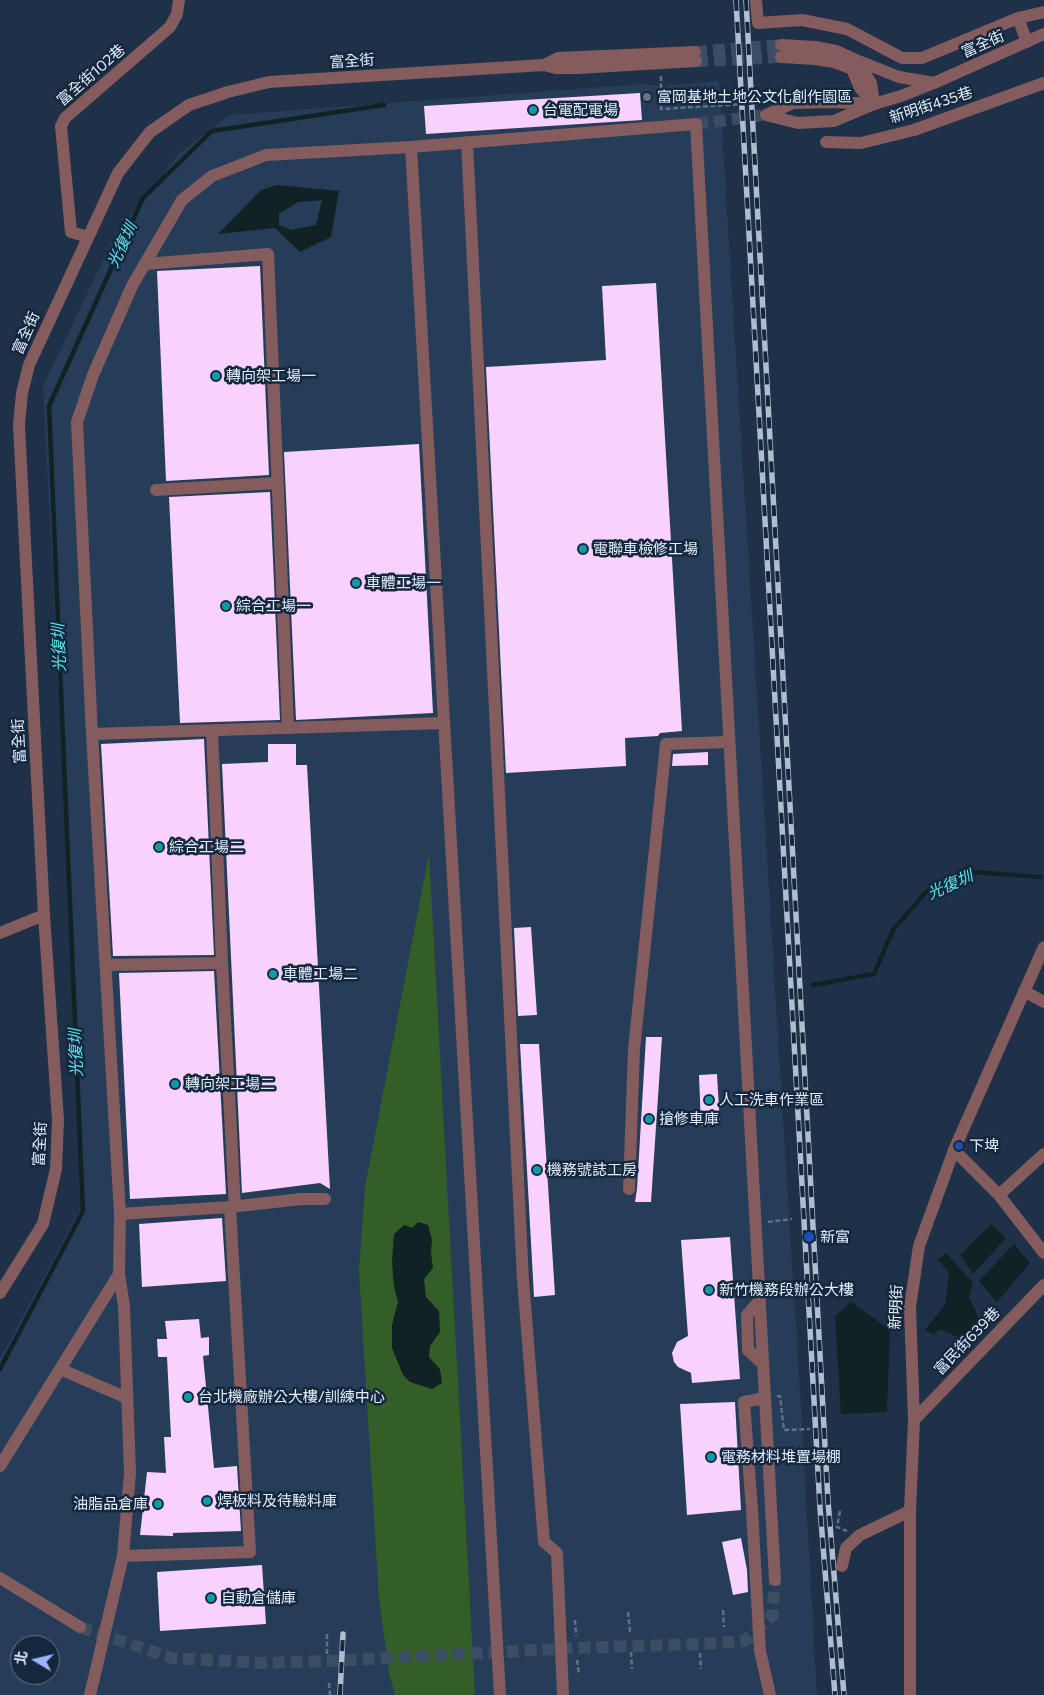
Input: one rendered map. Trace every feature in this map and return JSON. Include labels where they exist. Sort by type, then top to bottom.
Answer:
[{"type":"street","name":"富全街102巷","points":[[88,237],[70,232],[61,126],[65,118],[170,28],[177,14],[179,0]]},
{"type":"street","points":[[756,0],[758,23],[802,20],[847,28],[902,58],[922,58],[1018,18],[1044,12]]},
{"type":"street","points":[[1018,18],[1027,42]]},
{"type":"street","name":"富全街","points":[[874,104],[934,83],[1044,34]]},
{"type":"street","points":[[874,104],[860,88],[852,69],[834,62],[781,51],[815,47],[836,51],[899,77],[934,83]]},
{"type":"street","name":"富全街","points":[[0,1293],[43,1224],[56,1169],[58,1120],[44,915],[19,425],[22,393],[29,365],[118,173],[150,132],[189,105],[228,92],[268,82],[544,65],[556,68],[576,68],[661,64],[696,56],[558,58],[544,65]]},
{"type":"street","points":[[856,60],[871,83],[874,104]]},
{"type":"street","name":"新明街435巷","points":[[826,142],[861,143],[914,130],[1044,83]]},
{"type":"street","points":[[834,102],[874,104],[834,121],[798,123],[766,114],[793,103],[834,102]]},
{"type":"street","points":[[90,1695],[123,1556],[130,1473],[124,1306],[119,1274],[120,1214],[92,734],[77,422],[93,375],[132,286],[182,200],[212,176],[266,155],[411,147],[696,124],[775,1580]]},
{"type":"street","points":[[467,142],[523,1280],[544,1542],[557,1553],[562,1695]]},
{"type":"street","points":[[411,147],[500,1695]]},
{"type":"street","points":[[145,264],[268,254],[288,728]]},
{"type":"street","points":[[156,490],[277,483]]},
{"type":"street","points":[[92,734],[444,723]]},
{"type":"street","points":[[123,1556],[250,1552],[212,730]]},
{"type":"street","points":[[629,1189],[634,1049],[666,744],[729,742]]},
{"type":"street","points":[[0,932],[44,915]]},
{"type":"street","name":"新明街","points":[[910,1695],[910,1511],[914,1420],[910,1307],[918,1246],[954,1150],[1044,947]]},
{"type":"street","points":[[106,965],[222,962]]},
{"type":"street","points":[[1024,991],[1044,1002]]},
{"type":"street","points":[[954,1150],[999,1196],[1044,1253]]},
{"type":"street","points":[[999,1196],[1044,1154]]},
{"type":"street","points":[[120,1214],[233,1207],[301,1199],[325,1199]]},
{"type":"street","points":[[0,1466],[119,1274]]},
{"type":"street","name":"富民街639巷","points":[[914,1420],[1044,1285]]},
{"type":"street","points":[[60,1369],[127,1398]]},
{"type":"street","points":[[765,1398],[744,1402],[760,1651],[770,1695]]},
{"type":"street","points":[[842,1566],[846,1548],[860,1535],[910,1511]]},
{"type":"street","points":[[0,1578],[80,1627]]},
{"type":"path","points":[[661,64],[661,108],[767,102]]},
{"type":"path","points":[[660,95],[673,95]]},
{"type":"path","points":[[756,1223],[792,1219]]},
{"type":"path","points":[[784,1430],[810,1429]]},
{"type":"path","points":[[840,1511],[837,1527],[860,1535]]},
{"type":"path","points":[[723,1610],[724,1626]]},
{"type":"path","points":[[628,1612],[630,1632]]},
{"type":"path","points":[[575,1620],[576,1636]]},
{"type":"path","points":[[327,1634],[327,1654]]},
{"type":"path","points":[[631,1652],[632,1669]]},
{"type":"path","points":[[700,1652],[702,1668]]},
{"type":"path","points":[[577,1660],[579,1674]]},
{"type":"path","points":[[329,1683],[330,1695]]},
{"type":"shaded area","points":[[719,81],[817,1695],[0,1695],[0,1359],[81,1208],[70,901],[43,386],[116,233],[180,153],[230,115],[641,84],[661,86]]},
{"type":"shaded area","points":[[277,185],[339,191],[331,237],[300,252],[275,228],[218,234],[261,190]],"holes":[[[322,200],[316,225],[291,230],[279,225],[279,214],[298,202]]]},
{"type":"shaded area","points":[[418,1222],[428,1225],[432,1240],[433,1268],[424,1279],[426,1297],[439,1311],[440,1332],[430,1346],[429,1357],[440,1369],[442,1383],[432,1389],[410,1382],[403,1375],[392,1348],[392,1325],[398,1302],[394,1287],[392,1262],[394,1234],[404,1225],[412,1228]]},
{"type":"shaded area","points":[[991,1224],[1006,1238],[973,1274],[960,1255]]},
{"type":"shaded area","points":[[1014,1244],[1030,1263],[997,1302],[979,1281]]},
{"type":"shaded area","points":[[946,1253],[973,1283],[969,1297],[979,1319],[960,1338],[940,1329],[934,1335],[925,1330],[945,1305],[949,1273],[938,1260]]},
{"type":"shaded area","points":[[851,1302],[890,1330],[887,1412],[841,1414],[835,1316]]},
{"type":"green space","points":[[429,854],[475,1695],[395,1695],[389,1672],[379,1599],[359,1271],[365,1187]]},
{"type":"building","name":"台電配電場","points":[[640,93],[642,120],[426,134],[424,106]]},
{"type":"building","name":"轉向架工場一","points":[[260,266],[269,475],[166,481],[157,271]]},
{"type":"building","name":"電聯車檢修工場","points":[[656,283],[682,731],[660,733],[658,736],[625,738],[626,766],[506,773],[486,367],[606,360],[602,286]]},
{"type":"building","name":"車體工場一","points":[[419,444],[433,713],[296,720],[284,452]]},
{"type":"building","name":"綜合工場一","points":[[270,492],[280,720],[180,723],[169,497]]},
{"type":"building","name":"綜合工場二","points":[[204,739],[214,955],[113,956],[101,744]]},
{"type":"building","name":"車體工場二","points":[[268,744],[296,744],[296,765],[307,765],[330,1189],[320,1183],[242,1193],[222,764],[268,762]]},
{"type":"building","points":[[708,752],[708,765],[672,766],[673,754]]},
{"type":"building","points":[[531,927],[537,1015],[518,1016],[514,928]]},
{"type":"building","name":"轉向架工場二","points":[[214,971],[226,1194],[130,1199],[119,973]]},
{"type":"building","name":"搶修車庫","points":[[646,1037],[662,1037],[651,1202],[635,1202],[637,1189]]},
{"type":"building","name":"機務號誌工房","points":[[520,1044],[539,1044],[555,1295],[534,1297]]},
{"type":"building","name":"人工洗車作業區","points":[[717,1074],[720,1125],[701,1126],[699,1075]]},
{"type":"building","points":[[222,1218],[226,1281],[142,1287],[139,1224]]},
{"type":"building","name":"新竹機務段辦公大樓","points":[[730,1237],[740,1379],[692,1383],[691,1373],[678,1367],[674,1362],[672,1353],[677,1342],[688,1336],[681,1240]]},
{"type":"building","points":[[199,1319],[201,1338],[209,1337],[209,1355],[203,1356],[214,1468],[237,1466],[241,1531],[173,1533],[173,1536],[140,1535],[147,1472],[166,1473],[164,1437],[171,1437],[167,1357],[158,1357],[157,1339],[167,1339],[165,1321]]},
{"type":"building","name":"電務材料堆置場棚","points":[[735,1402],[741,1510],[687,1515],[680,1404]]},
{"type":"building","points":[[741,1538],[747,1570],[748,1592],[733,1595],[722,1542]]},
{"type":"building","name":"自動倉儲庫","points":[[262,1565],[266,1624],[160,1631],[157,1572]]},
{"type":"waterway","name":"光復圳","points":[[0,1369],[83,1211],[49,406],[143,198],[212,131],[384,105]]},
{"type":"waterway","name":"光復圳","points":[[813,985],[874,974],[893,930],[926,892],[972,872],[1040,877]]},
{"type":"tunnel","points":[[695,52],[781,45]]},
{"type":"tunnel","points":[[696,61],[781,57]]},
{"type":"tunnel","points":[[696,124],[766,115]]},
{"type":"tunnel","points":[[80,1627],[172,1658],[263,1663],[745,1641],[772,1616],[775,1580]]},
{"type":"railway","points":[[736,0],[820,1508],[835,1695]]},
{"type":"railway","points":[[746,0],[828,1501],[844,1695]]},
{"type":"railway","points":[[340,1695],[343,1634]]},
{"type":"place","name":"富岡基地土地公文化創作園區","points":[[647,97]]},
{"type":"place","name":"台電配電場","points":[[533,110]]},
{"type":"place","name":"轉向架工場一","points":[[216,376]]},
{"type":"place","name":"電聯車檢修工場","points":[[583,549]]},
{"type":"place","name":"車體工場一","points":[[356,583]]},
{"type":"place","name":"綜合工場一","points":[[226,606]]},
{"type":"place","name":"綜合工場二","points":[[159,847]]},
{"type":"place","name":"車體工場二","points":[[273,974]]},
{"type":"place","name":"轉向架工場二","points":[[175,1084]]},
{"type":"place","name":"人工洗車作業區","points":[[709,1100]]},
{"type":"place","name":"搶修車庫","points":[[649,1119]]},
{"type":"place","name":"下埤","points":[[959,1146]]},
{"type":"place","name":"機務號誌工房","points":[[537,1170]]},
{"type":"place","name":"新富","points":[[809,1237]]},
{"type":"place","name":"新竹機務段辦公大樓","points":[[709,1290]]},
{"type":"place","name":"台北機廠辦公大樓/訓練中心","points":[[188,1397]]},
{"type":"place","name":"電務材料堆置場棚","points":[[711,1457]]},
{"type":"place","name":"焊板料及待驗料庫","points":[[207,1501]]},
{"type":"place","name":"油脂品倉庫","points":[[158,1504]]},
{"type":"place","name":"自動倉儲庫","points":[[211,1598]]}]
